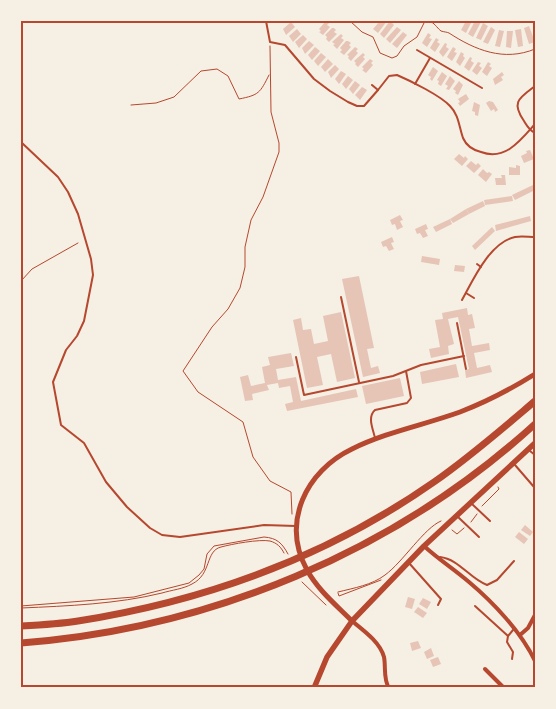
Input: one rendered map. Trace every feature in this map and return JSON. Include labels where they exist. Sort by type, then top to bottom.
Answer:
[{"type":"highway","points":[[21,626],[77,622],[152,606],[191,597],[275,568],[316,550],[389,510],[434,482],[472,454],[535,402]]},
{"type":"highway","points":[[21,643],[92,635],[145,625],[225,603],[322,565],[384,532],[453,490],[535,424]]},
{"type":"main road","points":[[314,688],[327,657],[352,621],[424,546],[535,443]]},
{"type":"street","points":[[389,688],[385,676],[383,654],[378,645],[317,585],[306,568],[294,526],[304,496],[318,474],[336,458],[375,439],[471,408],[535,374]]},
{"type":"street","points":[[424,546],[470,582],[515,628],[535,662]]},
{"type":"street","points":[[520,635],[528,628],[535,615]]},
{"type":"street","points":[[485,669],[504,688]]},
{"type":"lane","points":[[266,21],[270,42],[285,45],[304,68],[322,85],[339,97],[357,106],[366,104],[389,76],[394,74],[451,107],[456,115],[463,138],[476,151],[499,154],[515,146],[535,124]]},
{"type":"lane","points":[[417,50],[482,88]]},
{"type":"lane","points":[[415,85],[430,58]]},
{"type":"lane","points":[[372,85],[378,90]]},
{"type":"lane","points":[[535,86],[519,99],[517,105],[518,112],[530,130],[535,133]]},
{"type":"lane","points":[[21,142],[58,177],[68,192],[78,214],[91,259],[93,275],[84,321],[77,336],[66,350],[52,382],[62,425],[84,443],[106,482],[127,507],[150,528],[162,535],[180,537],[264,525],[294,526]]},
{"type":"lane","points":[[462,300],[491,253],[504,242],[515,237],[535,237]]},
{"type":"lane","points":[[477,264],[481,267]]},
{"type":"lane","points":[[466,293],[474,298]]},
{"type":"lane","points":[[341,296],[360,383]]},
{"type":"lane","points":[[457,323],[466,369]]},
{"type":"lane","points":[[296,357],[304,394],[394,376],[421,365],[464,356]]},
{"type":"lane","points":[[375,439],[371,418],[372,412],[406,403],[411,398],[406,371]]},
{"type":"lane","points":[[529,449],[535,455]]},
{"type":"lane","points":[[513,463],[534,488]]},
{"type":"lane","points":[[471,502],[490,521]]},
{"type":"lane","points":[[457,515],[478,537]]},
{"type":"lane","points":[[438,558],[442,557],[458,564],[487,585],[497,580],[514,561]]},
{"type":"lane","points":[[408,563],[441,599],[438,605]]},
{"type":"lane","points":[[475,606],[508,636]]},
{"type":"lane","points":[[512,659],[513,652],[507,642],[508,636],[515,628]]},
{"type":"path","points":[[350,21],[362,32],[373,37],[380,53],[392,58],[397,56],[404,46],[417,37],[425,21]]},
{"type":"path","points":[[429,21],[436,24],[441,30],[479,50],[507,54],[524,53],[535,49]]},
{"type":"path","points":[[270,42],[271,112],[279,143],[279,152],[263,197],[251,220],[245,247],[245,267],[240,288],[228,309],[212,327],[183,371],[198,392],[243,422],[253,457],[270,481],[291,492],[294,526]]},
{"type":"path","points":[[131,105],[156,102],[174,97],[201,71],[217,69],[228,76],[239,99],[253,96],[261,92],[269,74]]},
{"type":"path","points":[[21,281],[32,269],[78,243]]},
{"type":"path","points":[[390,575],[376,584],[339,596],[338,593],[370,582],[386,574],[440,520],[443,522]]},
{"type":"path","points":[[21,607],[134,597],[189,583],[196,579],[204,569],[210,549],[222,544],[264,537],[272,538],[282,544],[290,559]]},
{"type":"path","points":[[21,607],[82,605],[137,599],[180,588],[200,580],[206,572],[210,555],[219,548],[270,541],[279,546],[284,553]]},
{"type":"path","points":[[300,580],[326,605],[328,604]]},
{"type":"building","points":[[327,21],[329,23],[327,25],[330,27],[323,35],[319,32],[321,31],[319,29]]},
{"type":"building","points":[[380,21],[387,21],[378,33],[373,29]]},
{"type":"building","points":[[390,21],[394,25],[384,38],[380,34]]},
{"type":"building","points":[[466,21],[472,21],[466,33],[461,30]]},
{"type":"building","points":[[475,21],[481,22],[473,37],[468,34]]},
{"type":"building","points":[[291,22],[295,27],[286,35],[283,29]]},
{"type":"building","points":[[483,23],[488,26],[481,40],[476,38]]},
{"type":"building","points":[[529,26],[535,42],[529,44],[524,28]]},
{"type":"building","points":[[397,27],[401,30],[390,43],[386,39]]},
{"type":"building","points":[[491,27],[495,30],[488,44],[483,42]]},
{"type":"building","points":[[332,28],[336,30],[334,32],[337,34],[329,42],[325,35]]},
{"type":"building","points":[[297,29],[301,34],[293,42],[289,36]]},
{"type":"building","points":[[521,29],[523,46],[518,47],[515,30]]},
{"type":"building","points":[[499,30],[504,31],[500,47],[495,46]]},
{"type":"building","points":[[507,31],[513,31],[511,48],[506,47]]},
{"type":"building","points":[[403,32],[407,35],[397,48],[392,44]]},
{"type":"building","points":[[428,33],[431,35],[429,38],[432,39],[427,47],[422,43]]},
{"type":"building","points":[[341,34],[343,36],[341,38],[344,40],[337,49],[332,42]]},
{"type":"building","points":[[303,35],[307,39],[299,48],[295,42]]},
{"type":"building","points":[[436,38],[440,44],[435,52],[430,48]]},
{"type":"building","points":[[309,41],[314,45],[305,54],[302,48]]},
{"type":"building","points":[[346,41],[351,43],[349,45],[351,47],[344,55],[340,52],[342,50],[340,48]]},
{"type":"building","points":[[445,43],[449,49],[443,57],[439,52]]},
{"type":"building","points":[[315,47],[320,51],[312,60],[308,55]]},
{"type":"building","points":[[355,47],[358,49],[356,51],[358,53],[351,61],[347,55]]},
{"type":"building","points":[[453,47],[456,49],[454,52],[457,53],[452,61],[447,57]]},
{"type":"building","points":[[461,52],[465,58],[460,66],[456,62]]},
{"type":"building","points":[[321,53],[326,57],[318,66],[314,61]]},
{"type":"building","points":[[363,53],[365,59],[358,67],[354,61]]},
{"type":"building","points":[[470,57],[474,63],[469,71],[464,67]]},
{"type":"building","points":[[328,59],[333,64],[325,72],[321,67]]},
{"type":"building","points":[[370,59],[373,61],[371,63],[373,65],[366,73],[362,70],[364,69],[362,67]]},
{"type":"building","points":[[478,62],[481,63],[479,66],[482,68],[477,75],[472,71]]},
{"type":"building","points":[[488,62],[492,68],[487,76],[482,72]]},
{"type":"building","points":[[335,65],[339,69],[331,78],[328,72]]},
{"type":"building","points":[[433,67],[438,71],[432,81],[428,75]]},
{"type":"building","points":[[341,71],[346,74],[339,84],[335,79]]},
{"type":"building","points":[[442,72],[447,76],[441,86],[437,80]]},
{"type":"building","points":[[502,72],[504,75],[501,77],[503,80],[495,85],[493,79]]},
{"type":"building","points":[[348,76],[353,80],[346,89],[342,84]]},
{"type":"building","points":[[450,76],[455,81],[449,90],[446,89],[448,86],[445,84]]},
{"type":"building","points":[[355,81],[360,85],[353,94],[349,89]]},
{"type":"building","points":[[459,81],[463,85],[458,95],[453,89]]},
{"type":"building","points":[[362,87],[367,90],[360,100],[355,95]]},
{"type":"building","points":[[466,94],[469,99],[460,106],[458,99]]},
{"type":"building","points":[[489,101],[493,102],[498,110],[495,112],[494,109],[491,111],[486,103]]},
{"type":"building","points":[[474,102],[480,105],[478,116],[472,111]]},
{"type":"building","points":[[530,150],[534,159],[524,163],[521,156]]},
{"type":"building","points":[[459,154],[468,159],[462,166],[454,159]]},
{"type":"building","points":[[471,161],[481,166],[474,173],[466,166]]},
{"type":"building","points":[[516,165],[520,166],[520,175],[509,175],[509,167],[516,168]]},
{"type":"building","points":[[483,169],[487,173],[492,174],[486,182],[478,175]]},
{"type":"building","points":[[501,175],[505,175],[506,185],[496,185],[495,178],[502,178]]},
{"type":"building","points":[[535,184],[535,190],[515,200],[512,195]]},
{"type":"building","points":[[512,196],[513,201],[485,205],[484,200]]},
{"type":"building","points":[[483,201],[485,206],[469,214],[466,209]]},
{"type":"building","points":[[466,209],[469,214],[453,223],[450,219]]},
{"type":"building","points":[[400,215],[403,220],[400,221],[403,227],[397,230],[395,224],[392,225],[390,220]]},
{"type":"building","points":[[530,216],[531,221],[496,231],[495,225]]},
{"type":"building","points":[[450,219],[452,224],[436,232],[433,227]]},
{"type":"building","points":[[426,224],[428,229],[425,230],[428,236],[423,238],[420,233],[417,234],[415,229]]},
{"type":"building","points":[[492,227],[495,231],[475,250],[472,246]]},
{"type":"building","points":[[392,237],[394,242],[391,243],[394,249],[389,251],[386,246],[383,247],[381,242]]},
{"type":"building","points":[[422,256],[440,259],[439,265],[421,262]]},
{"type":"building","points":[[455,265],[465,266],[464,272],[454,271]]},
{"type":"building","points":[[359,276],[374,348],[367,349],[371,368],[378,366],[380,373],[363,377],[342,279]]},
{"type":"building","points":[[467,308],[468,315],[472,314],[475,328],[469,329],[472,346],[489,343],[490,350],[474,353],[477,368],[490,365],[492,372],[466,378],[465,370],[469,369],[458,317],[448,319],[454,344],[448,346],[449,354],[431,358],[429,349],[440,347],[435,320],[443,319],[442,313]]},
{"type":"building","points":[[341,312],[355,378],[337,382],[331,354],[317,357],[323,385],[307,388],[293,320],[301,318],[303,330],[311,329],[314,344],[328,341],[323,316]]},
{"type":"building","points":[[291,353],[294,366],[276,369],[278,380],[296,377],[301,401],[356,389],[358,397],[287,411],[285,404],[293,402],[290,386],[279,388],[278,383],[267,385],[269,390],[252,394],[253,400],[245,401],[240,377],[248,375],[251,386],[265,383],[262,367],[270,365],[268,357]]},
{"type":"building","points":[[456,364],[459,377],[422,384],[420,372]]},
{"type":"building","points":[[400,378],[404,396],[366,404],[362,386]]},
{"type":"building","points":[[525,525],[533,532],[530,536],[521,530]]},
{"type":"building","points":[[519,532],[528,539],[524,544],[515,537]]},
{"type":"building","points":[[408,597],[415,599],[412,609],[405,607]]},
{"type":"building","points":[[423,598],[431,602],[427,609],[419,604]]},
{"type":"building","points":[[418,607],[427,613],[423,618],[414,612]]},
{"type":"building","points":[[418,641],[421,648],[412,651],[410,643]]},
{"type":"building","points":[[431,648],[434,656],[427,659],[424,652]]},
{"type":"building","points":[[438,657],[441,664],[433,667],[430,660]]}]
